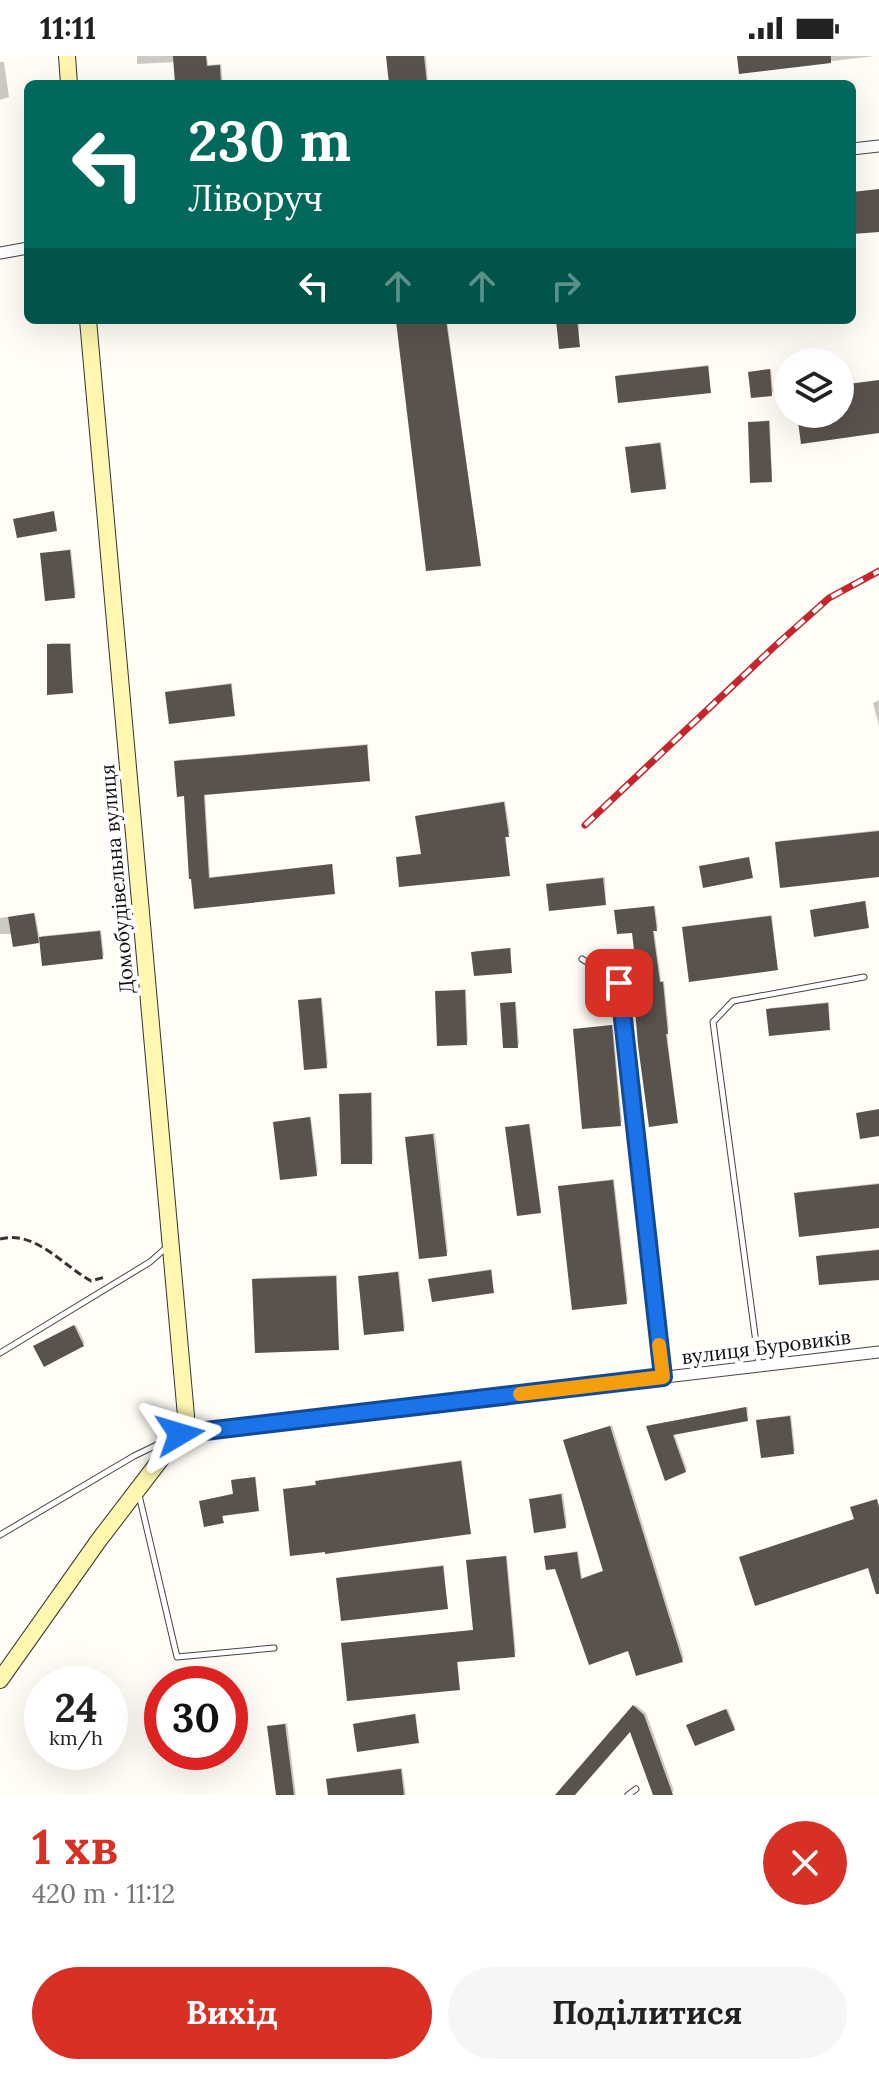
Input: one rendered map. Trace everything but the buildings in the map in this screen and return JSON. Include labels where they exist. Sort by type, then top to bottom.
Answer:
[{"type":"street","points":[[67,56],[69,80]]},
{"type":"street","points":[[856,149],[879,146]]},
{"type":"street","points":[[0,253],[24,249]]},
{"type":"street","name":"Домобудівельна вулиця","points":[[88,324],[169,1246],[185,1390],[186,1416],[180,1434]]},
{"type":"street","name":"вулиця Буровиків","points":[[180,1434],[879,1352]]},
{"type":"street","points":[[0,1680],[180,1434]]},
{"type":"lane","points":[[582,959],[619,983],[663,1377]]},
{"type":"lane","points":[[759,1366],[713,1022],[733,1001],[864,977]]},
{"type":"lane","points":[[0,1353],[150,1262],[169,1246]]},
{"type":"lane","points":[[0,1535],[134,1456],[180,1434]]},
{"type":"lane","points":[[138,1490],[177,1657],[274,1648]]},
{"type":"lane","points":[[628,1795],[636,1789]]},
{"type":"path","points":[[0,1239],[14,1235],[45,1247],[69,1268],[91,1281],[117,1275]]},
{"type":"railway","points":[[585,825],[829,598],[879,571]]},
{"type":"slow traffic","points":[[520,1394],[663,1377],[659,1345]]},
{"type":"route","points":[[180,1434],[663,1377],[619,983]]}]
